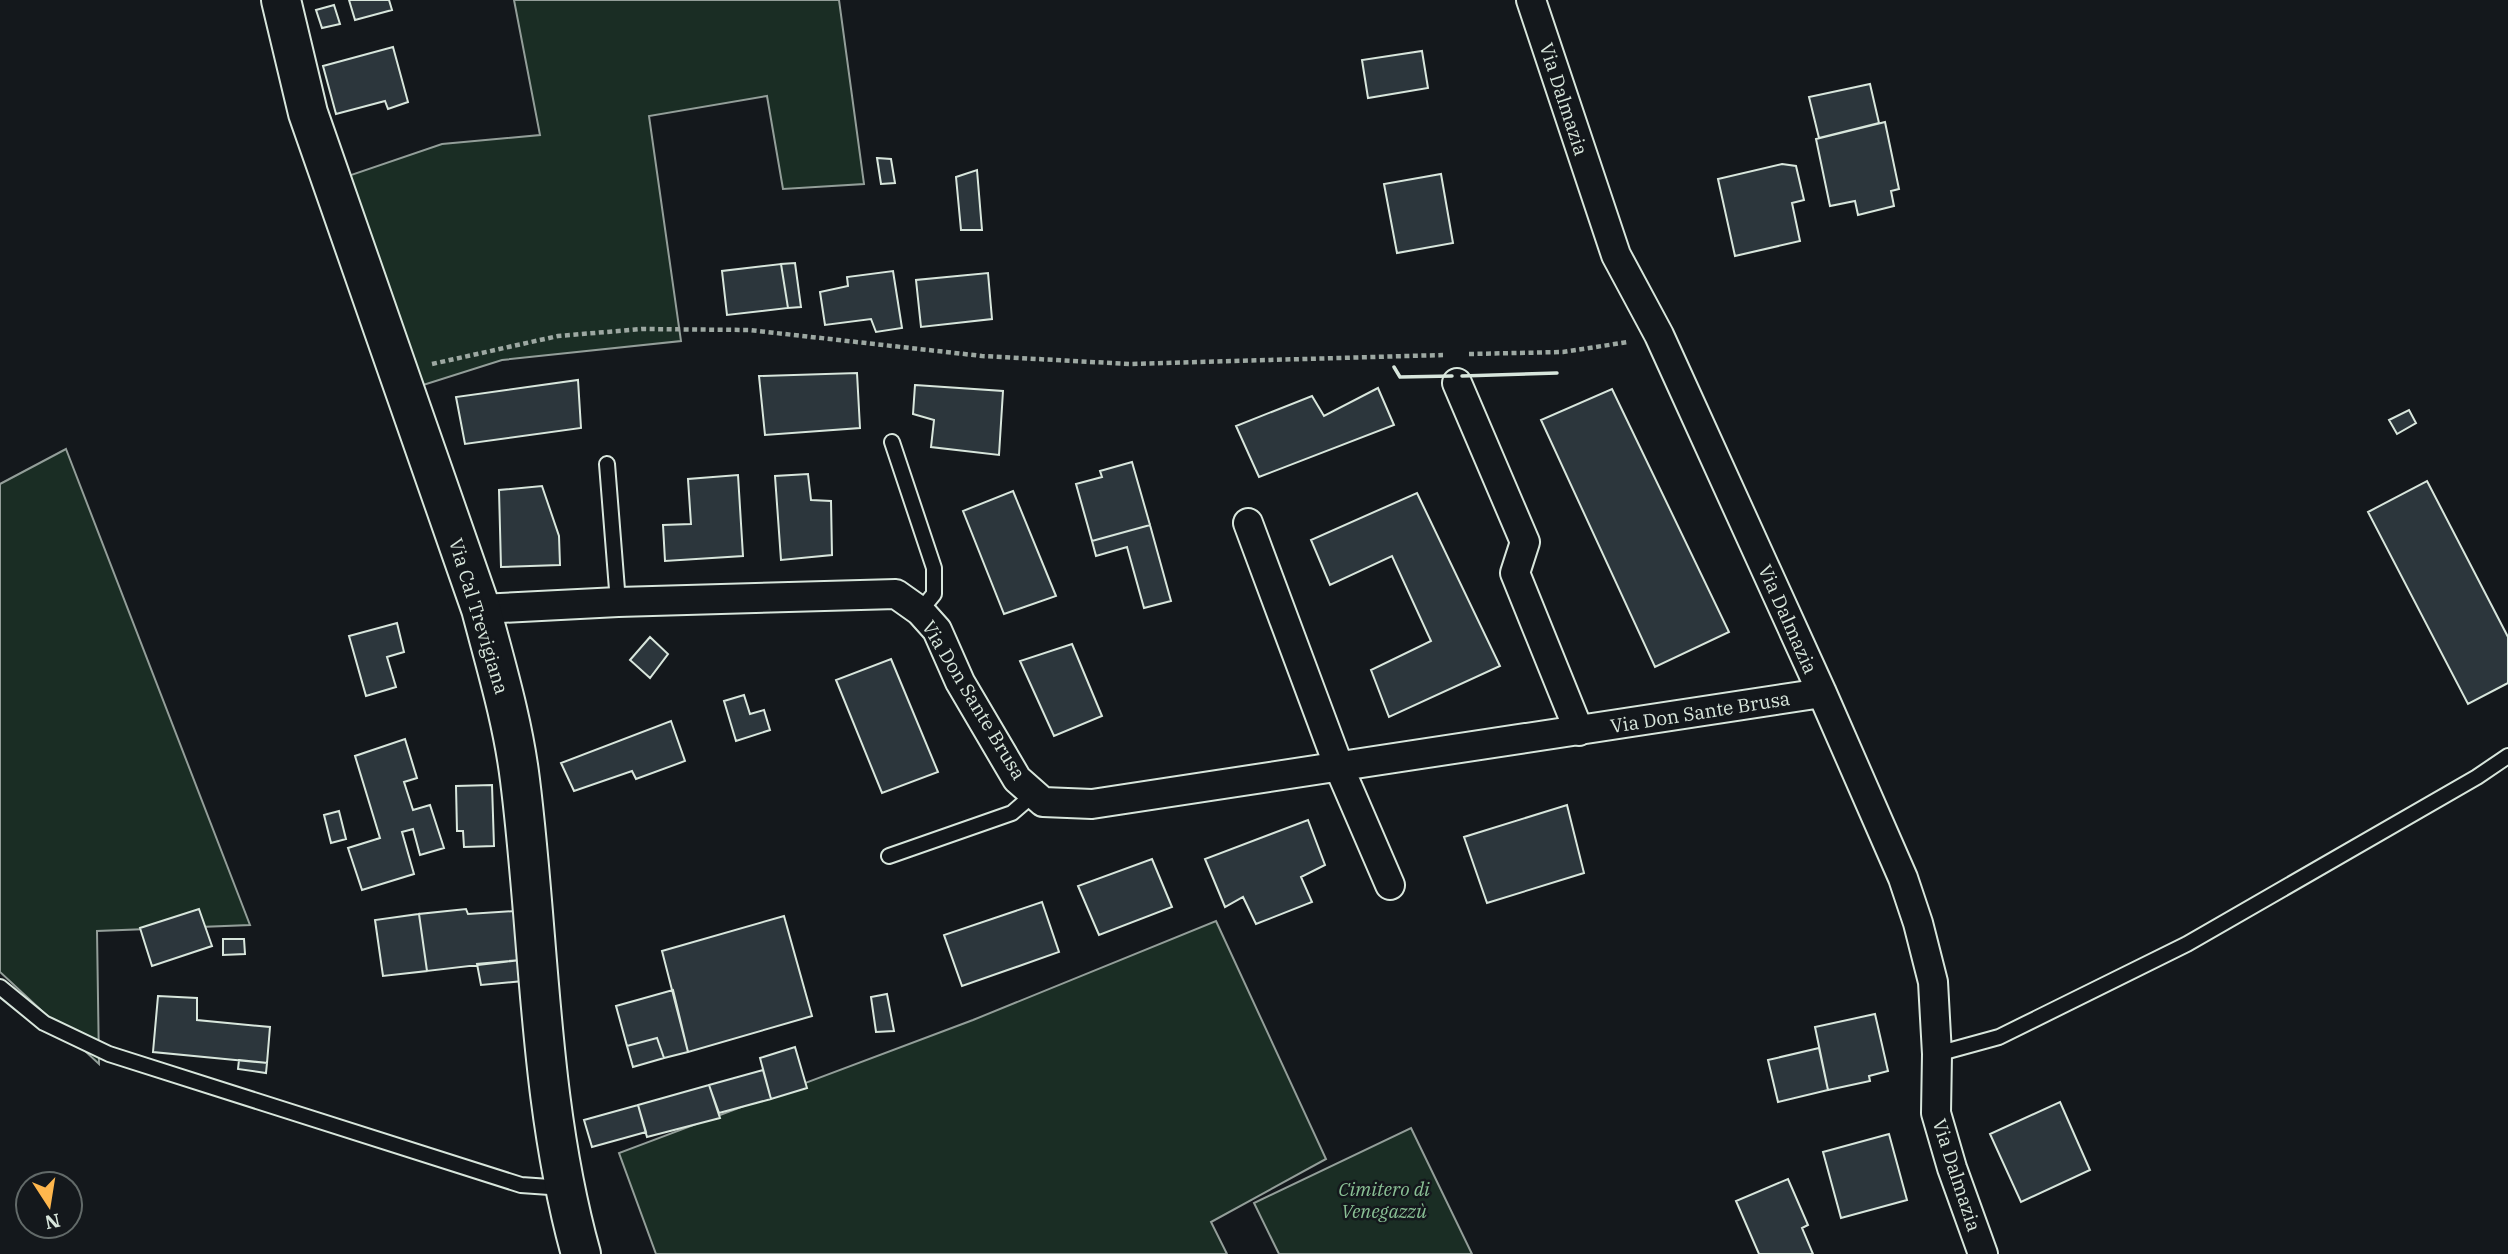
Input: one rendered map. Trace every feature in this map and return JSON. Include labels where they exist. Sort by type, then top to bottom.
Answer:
[{"type":"street","name":"Via Cal Trevigiana","points":[[281,0],[308,113],[481,609],[513,733],[520,778],[546,1066],[566,1188],[581,1254]]},
{"type":"street","name":"Via Dalmazia","points":[[1531,0],[1616,255],[1659,335],[1889,842],[1918,923],[1933,982],[1937,1054],[1936,1113],[1952,1168],[1983,1254]]},
{"type":"street","points":[[1457,383],[1525,542],[1515,573],[1579,731]]},
{"type":"street","points":[[1248,523],[1339,767],[1390,885]]},
{"type":"street","name":"Via Don Sante Brusa","points":[[481,609],[896,594],[920,611],[936,630],[960,682],[1017,779],[1043,802],[1092,804],[1822,693]]},
{"type":"lane","points":[[892,442],[934,568],[934,594],[920,611]]},
{"type":"lane","points":[[607,464],[618,602]]},
{"type":"lane","points":[[1937,1054],[1999,1037],[2187,944],[2477,777],[2508,756]]},
{"type":"lane","points":[[889,856],[1012,813],[1034,794]]},
{"type":"lane","points":[[0,986],[44,1023],[110,1054],[521,1185],[566,1188]]},
{"type":"path","points":[[397,374],[558,336],[642,329],[749,330],[982,356],[1129,364],[1451,355]]},
{"type":"path","points":[[1465,354],[1563,352],[1659,335]]},
{"type":"green space","points":[[514,0],[839,0],[864,184],[783,189],[767,96],[649,116],[681,341],[502,360],[420,386],[348,176],[442,144],[540,135]]},
{"type":"green space","points":[[66,449],[250,925],[97,931],[99,1064],[0,972],[0,484]]},
{"type":"green space","points":[[1216,921],[1326,1159],[1211,1222],[1227,1254],[656,1254],[619,1153],[973,1020]]},
{"type":"green space","name":"Cimitero di Venegazzù","points":[[1411,1128],[1472,1254],[1279,1254],[1254,1203]]},
{"type":"building","points":[[349,0],[389,0],[392,10],[355,20]]},
{"type":"building","points":[[334,5],[340,24],[322,28],[316,10]]},
{"type":"building","points":[[393,47],[408,102],[388,109],[385,101],[336,114],[323,66]]},
{"type":"building","points":[[1422,51],[1428,88],[1368,98],[1362,60]]},
{"type":"building","points":[[1870,84],[1879,123],[1819,138],[1809,97]]},
{"type":"building","points":[[1885,122],[1899,189],[1891,191],[1894,206],[1858,215],[1855,201],[1830,206],[1816,139]]},
{"type":"building","points":[[877,158],[891,159],[895,183],[881,184]]},
{"type":"building","points":[[1782,164],[1796,166],[1804,200],[1792,203],[1800,241],[1735,256],[1718,179]]},
{"type":"building","points":[[977,170],[982,230],[961,230],[956,177]]},
{"type":"building","points":[[1441,174],[1453,243],[1397,253],[1384,184]]},
{"type":"building","points":[[795,263],[801,307],[788,308],[781,264]]},
{"type":"building","points":[[781,264],[788,308],[727,315],[722,271]]},
{"type":"building","points":[[893,271],[902,328],[876,332],[871,319],[825,325],[820,292],[848,286],[847,277]]},
{"type":"building","points":[[988,273],[992,319],[921,327],[916,280]]},
{"type":"building","points":[[857,373],[860,428],[765,435],[759,376]]},
{"type":"building","points":[[578,380],[581,428],[465,444],[456,397]]},
{"type":"building","points":[[915,385],[1003,391],[999,455],[931,447],[934,420],[913,414]]},
{"type":"building","points":[[1378,388],[1394,425],[1259,477],[1236,426],[1312,396],[1324,416]]},
{"type":"building","points":[[1612,389],[1729,632],[1655,667],[1541,420]]},
{"type":"building","points":[[2409,410],[2416,423],[2397,434],[2389,420]]},
{"type":"building","points":[[1132,462],[1150,525],[1092,541],[1076,484],[1102,477],[1100,471]]},
{"type":"building","points":[[808,474],[811,500],[831,501],[832,555],[781,560],[775,476]]},
{"type":"building","points":[[738,475],[743,556],[665,561],[663,525],[691,524],[688,479]]},
{"type":"building","points":[[2427,481],[2508,637],[2508,683],[2468,704],[2368,512]]},
{"type":"building","points":[[542,486],[559,536],[560,565],[501,567],[499,490]]},
{"type":"building","points":[[1013,491],[1056,596],[1004,614],[963,511]]},
{"type":"building","points":[[1417,493],[1500,666],[1389,717],[1371,670],[1431,641],[1392,556],[1330,585],[1311,540]]},
{"type":"building","points":[[1150,525],[1171,601],[1144,608],[1127,547],[1096,556],[1092,541]]},
{"type":"building","points":[[397,623],[404,652],[387,657],[396,687],[366,696],[349,636]]},
{"type":"building","points":[[650,637],[668,654],[650,678],[630,660]]},
{"type":"building","points":[[1072,644],[1102,716],[1054,736],[1020,661]]},
{"type":"building","points":[[891,659],[938,772],[882,793],[836,680]]},
{"type":"building","points":[[744,695],[750,714],[764,710],[770,730],[736,741],[724,701]]},
{"type":"building","points":[[671,721],[685,761],[636,779],[632,771],[574,791],[561,763]]},
{"type":"building","points":[[405,739],[417,778],[404,782],[413,810],[430,805],[444,848],[420,855],[413,829],[402,832],[414,874],[362,890],[348,848],[380,838],[355,756]]},
{"type":"building","points":[[492,785],[494,846],[464,847],[463,831],[457,831],[456,786]]},
{"type":"building","points":[[1567,805],[1584,873],[1487,903],[1464,837]]},
{"type":"building","points":[[339,811],[346,839],[331,843],[324,815]]},
{"type":"building","points":[[1308,820],[1325,865],[1301,877],[1312,902],[1256,924],[1243,897],[1225,907],[1205,859]]},
{"type":"building","points":[[1152,859],[1172,907],[1099,935],[1078,886]]},
{"type":"building","points":[[1042,902],[1059,952],[962,986],[944,935]]},
{"type":"building","points":[[199,909],[212,946],[152,966],[140,928]]},
{"type":"building","points":[[466,909],[468,914],[515,911],[520,960],[427,971],[419,914]]},
{"type":"building","points":[[419,914],[427,971],[383,976],[375,920]]},
{"type":"building","points":[[784,916],[812,1016],[688,1052],[662,951]]},
{"type":"building","points":[[223,939],[244,939],[245,954],[223,955]]},
{"type":"building","points":[[520,960],[523,981],[481,985],[477,964]]},
{"type":"building","points":[[673,990],[688,1052],[664,1058],[657,1038],[627,1046],[616,1006]]},
{"type":"building","points":[[887,994],[894,1031],[876,1032],[871,997]]},
{"type":"building","points":[[158,996],[197,998],[197,1020],[270,1027],[267,1063],[153,1052]]},
{"type":"building","points":[[1875,1014],[1888,1071],[1869,1076],[1870,1081],[1828,1090],[1815,1027]]},
{"type":"building","points":[[657,1038],[664,1058],[633,1067],[627,1046]]},
{"type":"building","points":[[795,1047],[807,1088],[771,1099],[760,1058]]},
{"type":"building","points":[[1819,1048],[1828,1090],[1778,1102],[1768,1060]]},
{"type":"building","points":[[239,1060],[267,1063],[266,1073],[238,1069]]},
{"type":"building","points":[[763,1070],[771,1099],[719,1113],[709,1085]]},
{"type":"building","points":[[709,1085],[720,1118],[647,1137],[638,1105]]},
{"type":"building","points":[[2060,1102],[2090,1170],[2021,1202],[1990,1134]]},
{"type":"building","points":[[638,1105],[646,1132],[592,1147],[584,1120]]},
{"type":"building","points":[[1889,1134],[1907,1200],[1841,1218],[1823,1152]]},
{"type":"building","points":[[1788,1179],[1808,1225],[1802,1228],[1813,1254],[1759,1254],[1736,1201]]},
{"type":"wall","points":[[1394,367],[1400,377],[1452,376]]},
{"type":"wall","points":[[1462,376],[1557,373]]}]
